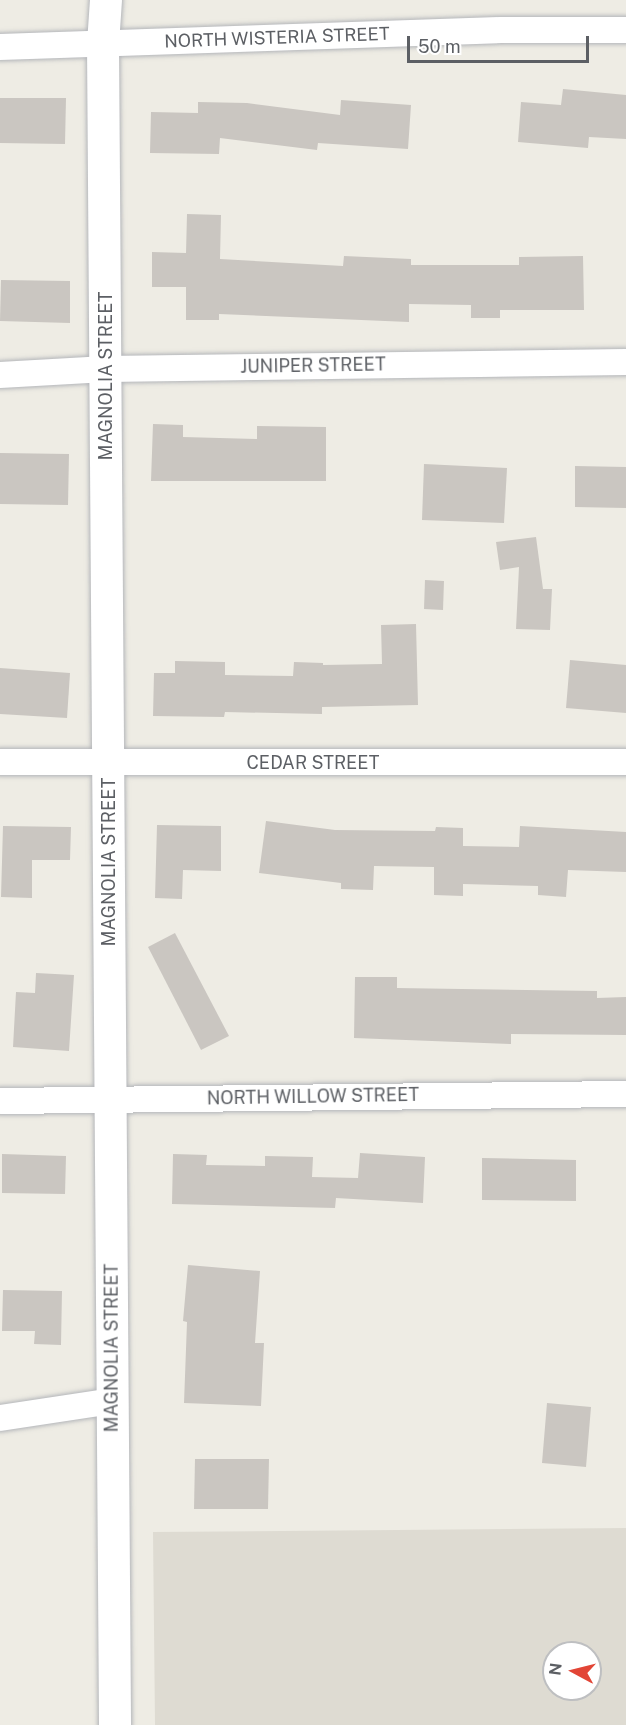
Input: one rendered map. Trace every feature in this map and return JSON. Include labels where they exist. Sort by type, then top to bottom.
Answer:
[{"type":"street","name":"MAGNOLIA STREET","points":[[106,0],[103,44],[115,1725]]},
{"type":"street","name":"NORTH WISTERIA STREET","points":[[0,47],[489,30],[626,30]]},
{"type":"street","name":"JUNIPER STREET","points":[[0,375],[106,369],[626,362]]},
{"type":"street","name":"CEDAR STREET","points":[[0,762],[626,762]]},
{"type":"street","name":"NORTH WILLOW STREET","points":[[0,1101],[626,1094]]},
{"type":"street","points":[[0,1418],[113,1401]]},
{"type":"shaded area","points":[[626,1528],[626,1725],[155,1725],[153,1532]]},
{"type":"building","points":[[563,89],[626,95],[626,139],[589,137],[588,148],[518,142],[521,102],[561,105]]},
{"type":"building","points":[[0,98],[66,98],[65,144],[0,143]]},
{"type":"building","points":[[341,100],[411,105],[408,149],[318,143],[317,150],[220,138],[219,154],[150,153],[151,112],[198,113],[198,102],[247,103],[340,115]]},
{"type":"building","points":[[187,214],[221,215],[220,259],[343,266],[344,256],[411,259],[411,265],[519,265],[519,257],[583,256],[584,310],[500,310],[500,318],[471,318],[471,305],[409,304],[409,322],[219,314],[219,320],[186,320],[186,287],[152,287],[152,252],[186,253]]},
{"type":"building","points":[[1,280],[70,281],[70,323],[0,321]]},
{"type":"building","points":[[153,424],[183,425],[183,437],[257,439],[257,426],[326,427],[326,481],[151,481]]},
{"type":"building","points":[[0,453],[69,454],[68,505],[0,504]]},
{"type":"building","points":[[424,464],[507,468],[504,523],[422,520]]},
{"type":"building","points":[[575,466],[626,467],[626,508],[575,507]]},
{"type":"building","points":[[536,537],[543,589],[552,589],[550,630],[516,629],[519,567],[500,570],[496,542]]},
{"type":"building","points":[[425,580],[444,581],[443,610],[424,609]]},
{"type":"building","points":[[416,624],[418,705],[322,707],[322,714],[225,712],[224,717],[153,716],[154,673],[175,673],[175,661],[225,662],[225,675],[293,676],[294,662],[323,663],[323,665],[382,664],[381,625]]},
{"type":"building","points":[[570,660],[626,665],[626,713],[566,708]]},
{"type":"building","points":[[0,668],[70,673],[67,718],[0,714]]},
{"type":"building","points":[[266,821],[335,830],[435,831],[436,827],[463,828],[463,846],[519,847],[520,826],[626,832],[626,872],[568,870],[566,897],[538,895],[538,886],[463,884],[463,896],[434,895],[434,867],[374,866],[373,890],[341,889],[341,883],[259,873]]},
{"type":"building","points":[[157,825],[221,826],[221,871],[183,870],[182,899],[155,898]]},
{"type":"building","points":[[3,826],[71,827],[70,860],[32,860],[32,898],[1,897]]},
{"type":"building","points":[[175,933],[229,1036],[201,1050],[148,947]]},
{"type":"building","points":[[36,973],[74,975],[69,1051],[13,1047],[16,992],[35,993]]},
{"type":"building","points":[[355,977],[397,977],[397,988],[597,991],[597,998],[626,997],[626,1035],[511,1034],[511,1044],[354,1038]]},
{"type":"building","points":[[360,1153],[425,1157],[423,1203],[336,1198],[335,1208],[172,1204],[173,1154],[207,1155],[206,1165],[265,1166],[265,1156],[313,1157],[312,1177],[358,1178]]},
{"type":"building","points":[[2,1154],[66,1156],[65,1194],[2,1193]]},
{"type":"building","points":[[482,1158],[576,1160],[576,1201],[482,1200]]},
{"type":"building","points":[[188,1265],[260,1271],[255,1343],[264,1343],[261,1406],[184,1403],[187,1322],[183,1321]]},
{"type":"building","points":[[3,1290],[62,1291],[61,1345],[34,1344],[35,1331],[2,1331]]},
{"type":"building","points":[[547,1403],[591,1407],[586,1467],[542,1463]]},
{"type":"building","points":[[195,1459],[269,1459],[268,1509],[194,1509]]}]
